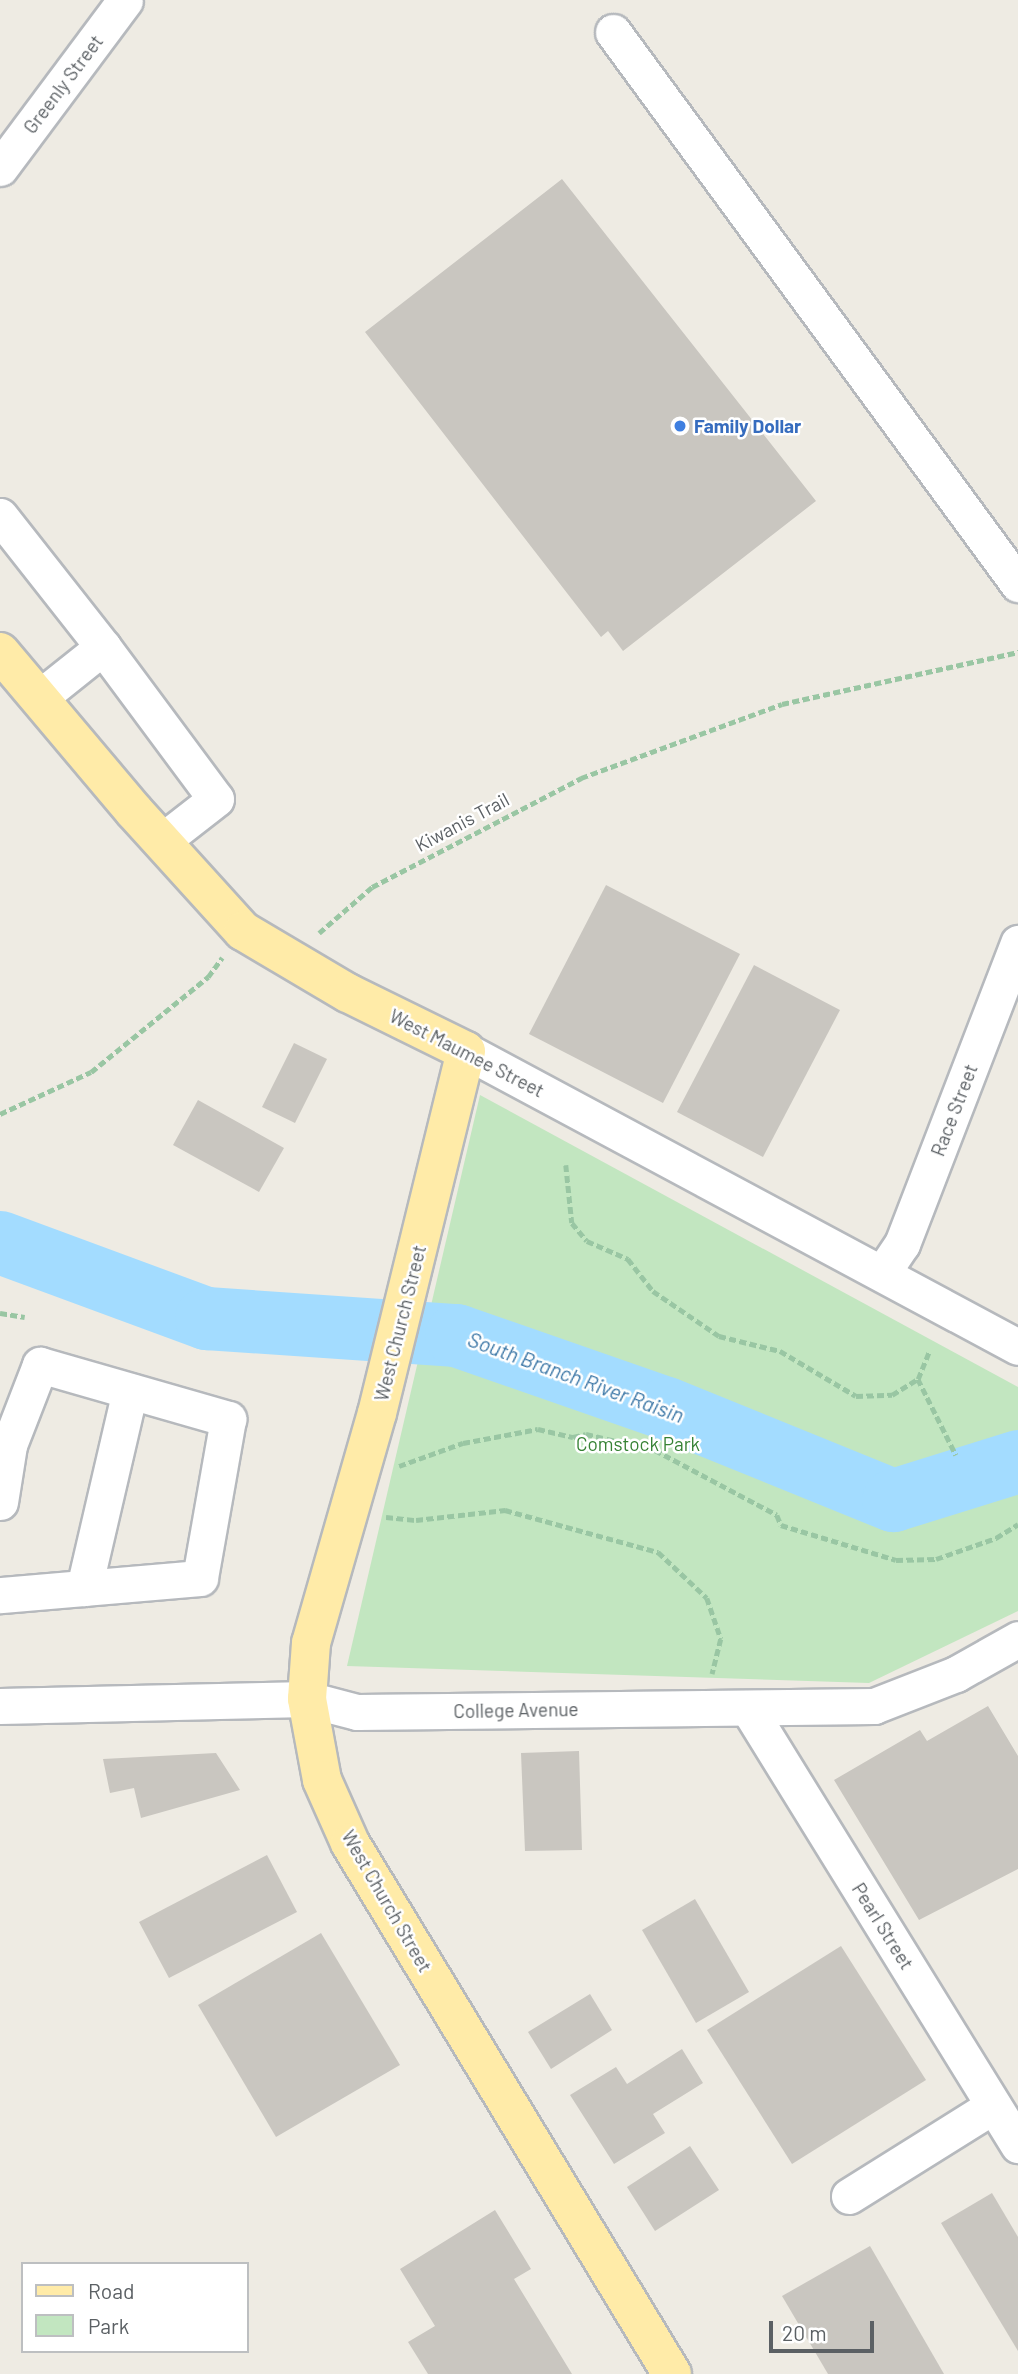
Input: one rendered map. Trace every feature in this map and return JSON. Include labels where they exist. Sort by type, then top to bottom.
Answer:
[{"type":"main road","name":"West Maumee Street","points":[[0,652],[243,931],[348,993],[466,1051]]},
{"type":"main road","name":"West Church Street","points":[[466,1051],[377,1413],[311,1643],[306,1699],[322,1780],[350,1843],[672,2374]]},
{"type":"street","name":"Greenly Street","points":[[0,168],[12,127],[125,0]]},
{"type":"street","points":[[613,32],[1018,584]]},
{"type":"street","points":[[0,516],[103,647],[216,799],[162,841]]},
{"type":"street","points":[[39,698],[103,647]]},
{"type":"street","name":"Race Street","points":[[883,1272],[902,1244],[1018,943]]},
{"type":"street","name":"West Maumee Street","points":[[466,1051],[883,1272],[1005,1340]]},
{"type":"street","points":[[0,1595],[201,1578],[228,1419],[40,1365],[9,1445],[2,1482]]},
{"type":"street","points":[[84,1588],[130,1391]]},
{"type":"street","name":"College Avenue","points":[[0,1706],[306,1699],[357,1712],[874,1706],[956,1674],[1018,1639]]},
{"type":"street","name":"Pearl Street","points":[[748,1707],[1018,2145]]},
{"type":"street","points":[[849,2196],[993,2106]]},
{"type":"path","name":"Kiwanis Trail","points":[[306,929],[317,934],[372,887],[494,820],[580,778],[667,744],[782,704],[1018,652]]},
{"type":"path","points":[[0,1114],[91,1072],[208,977],[243,931]]},
{"type":"path","points":[[566,1165],[572,1223],[587,1241],[628,1259],[653,1291],[719,1336],[780,1351],[856,1396],[892,1395],[918,1379],[930,1350]]},
{"type":"path","points":[[0,1313],[25,1317]]},
{"type":"path","points":[[918,1379],[956,1455]]},
{"type":"path","points":[[393,1466],[463,1443],[538,1429],[573,1437],[586,1434],[655,1450],[776,1515],[781,1525],[896,1560],[936,1559],[996,1538],[1018,1524]]},
{"type":"path","points":[[383,1516],[416,1520],[505,1510],[658,1552],[707,1598],[721,1639],[712,1674]]},
{"type":"green space","name":"Comstock Park","points":[[480,1095],[1018,1387],[1018,1611],[869,1683],[347,1666]]},
{"type":"building","points":[[562,179],[816,501],[623,651],[608,631],[601,637],[365,332]]},
{"type":"building","points":[[606,885],[740,954],[663,1103],[529,1034]]},
{"type":"building","points":[[754,965],[840,1010],[763,1157],[677,1112]]},
{"type":"building","points":[[294,1043],[327,1059],[295,1123],[262,1107]]},
{"type":"building","points":[[198,1100],[284,1148],[259,1192],[173,1145]]},
{"type":"building","points":[[988,1706],[1018,1756],[1018,1869],[919,1920],[834,1780],[920,1730],[927,1741]]},
{"type":"building","points":[[579,1751],[582,1850],[525,1851],[521,1753]]},
{"type":"building","points":[[216,1753],[240,1790],[141,1818],[134,1788],[110,1793],[103,1759]]},
{"type":"building","points":[[267,1855],[297,1912],[169,1978],[139,1922]]},
{"type":"building","points":[[695,1899],[749,1992],[696,2023],[642,1930]]},
{"type":"building","points":[[321,1933],[400,2065],[276,2137],[198,2005]]},
{"type":"building","points":[[841,1946],[926,2080],[792,2164],[707,2030]]},
{"type":"building","points":[[590,1994],[612,2030],[551,2069],[528,2032]]},
{"type":"building","points":[[682,2049],[703,2083],[653,2114],[665,2133],[614,2164],[570,2095],[616,2067],[627,2084]]},
{"type":"building","points":[[690,2146],[719,2190],[655,2231],[627,2187]]},
{"type":"building","points":[[992,2193],[1018,2237],[1018,2351],[941,2223]]},
{"type":"building","points":[[495,2210],[531,2269],[514,2279],[572,2374],[428,2374],[408,2342],[435,2326],[400,2269]]},
{"type":"building","points":[[870,2246],[944,2374],[828,2374],[782,2296]]},
{"type":"waterway","name":"South Branch River Raisin","points":[[0,1242],[206,1318],[456,1335],[666,1408],[893,1500],[1018,1461]]},
{"type":"place","name":"Family Dollar","points":[[680,426]]}]
